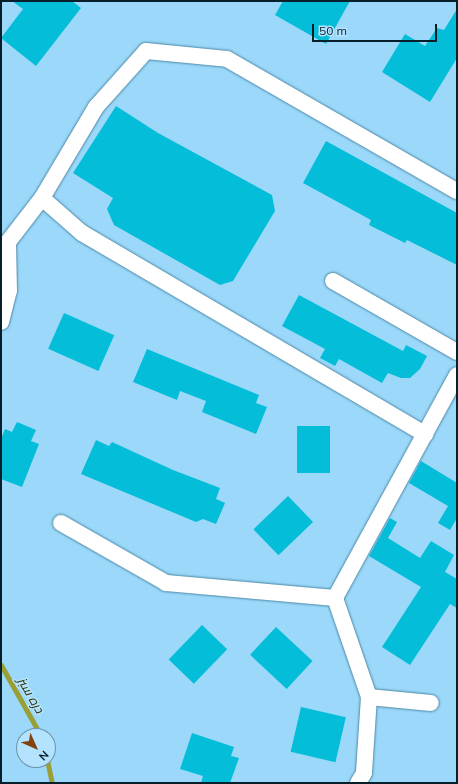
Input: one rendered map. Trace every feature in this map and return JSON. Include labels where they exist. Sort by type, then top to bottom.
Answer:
[{"type":"street","points":[[1,322],[9,291],[8,242],[42,198],[96,107],[146,52],[227,59],[457,191]]},
{"type":"street","points":[[42,198],[82,233],[425,434]]},
{"type":"street","points":[[334,281],[457,352]]},
{"type":"street","points":[[358,783],[364,773],[369,697],[334,598],[457,375]]},
{"type":"street","points":[[60,522],[166,583],[334,598]]},
{"type":"street","points":[[369,697],[431,703]]},
{"type":"building","points":[[12,1],[72,1],[81,8],[36,66],[1,38],[23,9]]},
{"type":"building","points":[[283,1],[350,1],[326,44],[275,15]]},
{"type":"building","points":[[457,9],[457,58],[430,102],[382,72],[405,34],[425,46],[437,28],[444,30]]},
{"type":"building","points":[[116,106],[158,133],[272,195],[275,211],[233,281],[220,285],[114,225],[107,209],[113,198],[73,173]]},
{"type":"building","points":[[326,141],[457,213],[457,265],[407,240],[405,243],[369,225],[371,220],[303,183]]},
{"type":"building","points":[[299,295],[403,351],[406,345],[427,356],[420,369],[410,378],[401,378],[388,373],[382,383],[339,359],[335,366],[320,358],[325,349],[282,326]]},
{"type":"building","points":[[64,313],[114,335],[98,371],[48,349]]},
{"type":"building","points":[[147,349],[259,395],[256,403],[267,407],[256,434],[202,412],[206,401],[180,391],[177,400],[133,382]]},
{"type":"building","points":[[17,422],[36,430],[31,441],[39,444],[22,487],[1,479],[1,439],[5,429],[12,432]]},
{"type":"building","points":[[297,426],[330,426],[330,473],[297,473]]},
{"type":"building","points":[[96,440],[109,446],[112,442],[173,470],[220,488],[216,499],[225,503],[216,524],[203,519],[196,522],[81,474]]},
{"type":"building","points":[[421,461],[457,483],[457,518],[450,530],[438,523],[448,506],[409,483]]},
{"type":"building","points":[[288,496],[313,522],[278,555],[253,529]]},
{"type":"building","points":[[390,518],[397,522],[388,538],[420,558],[431,541],[454,555],[445,572],[457,579],[457,608],[450,604],[410,665],[382,647],[421,587],[369,556]]},
{"type":"building","points":[[202,625],[227,649],[194,684],[169,660]]},
{"type":"building","points":[[276,627],[313,661],[287,689],[250,655]]},
{"type":"building","points":[[301,707],[346,717],[335,762],[291,752]]},
{"type":"building","points":[[192,733],[234,747],[231,756],[239,758],[230,783],[201,783],[203,776],[180,769]]},
{"type":"waterway","name":"دره سبز","points":[[1,665],[36,728]]},
{"type":"waterway","name":"دره سبز","points":[[49,768],[52,783]]}]
